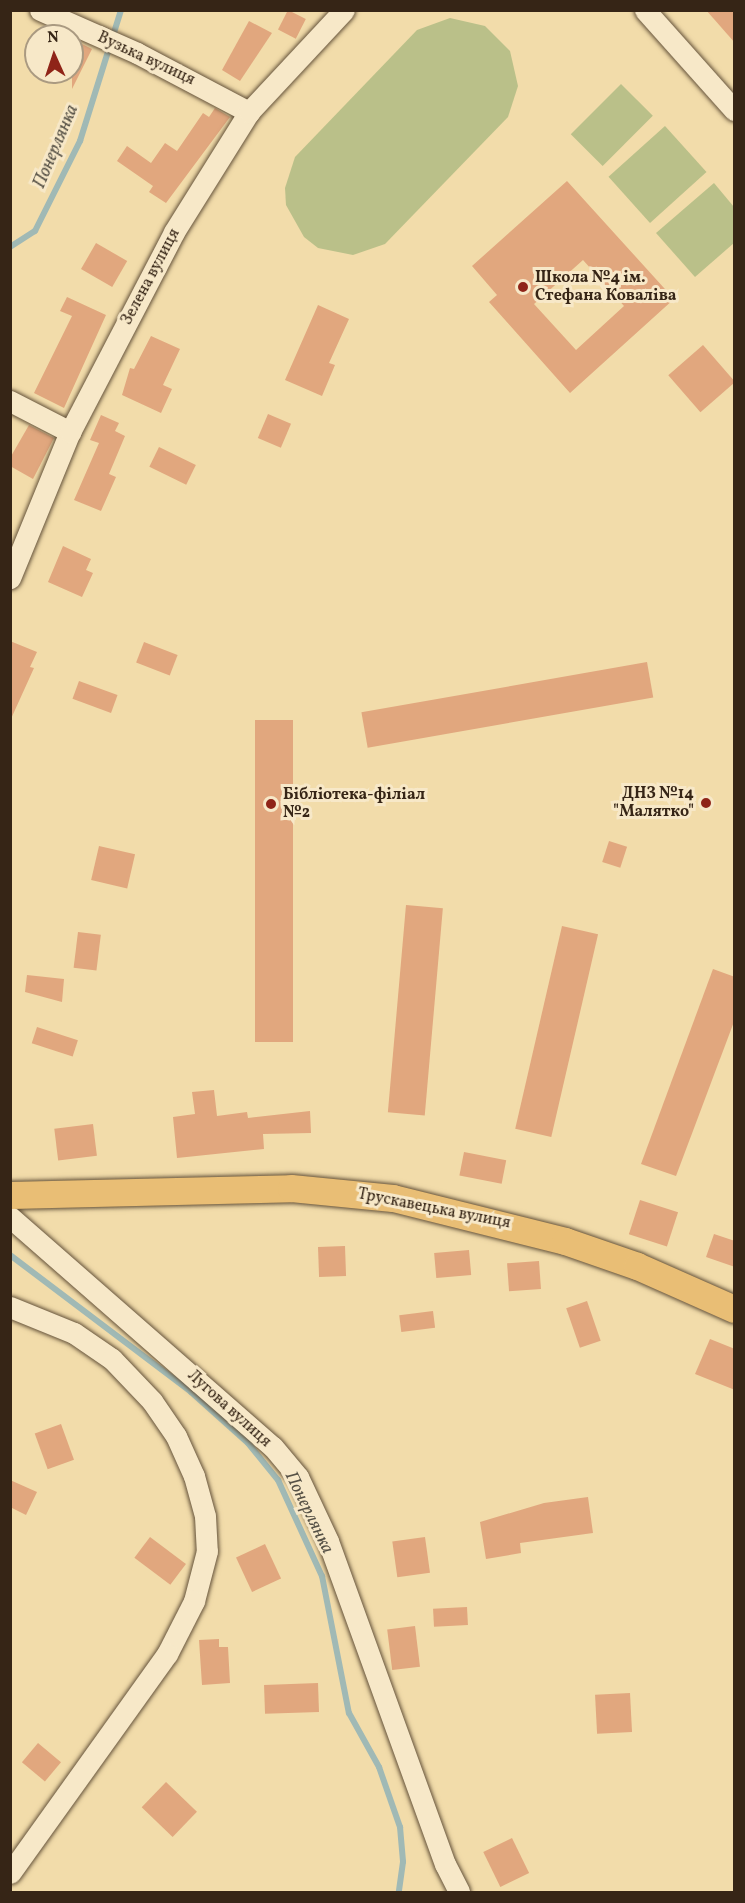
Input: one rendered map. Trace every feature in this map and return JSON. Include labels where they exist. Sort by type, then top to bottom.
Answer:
[{"type":"main road","name":"Трускавецька вулиця","points":[[10,1195],[291,1188],[393,1198],[565,1240],[637,1266],[735,1309]]},
{"type":"street","name":"Вузька вулиця","points":[[40,10],[137,53],[249,112]]},
{"type":"street","name":"Зелена вулиця","points":[[10,578],[70,432],[174,232],[249,112],[344,10]]},
{"type":"street","points":[[645,10],[735,110]]},
{"type":"street","points":[[10,401],[70,432]]},
{"type":"street","name":"Лугова вулиця","points":[[10,1217],[273,1447],[298,1477],[328,1541],[445,1864],[459,1893]]},
{"type":"street","points":[[10,1307],[83,1339],[112,1359],[152,1401],[176,1436],[194,1476],[205,1516],[207,1551],[194,1601],[167,1654],[10,1873]]},
{"type":"green space","points":[[450,18],[485,26],[510,51],[518,86],[508,117],[385,244],[353,255],[318,248],[304,237],[286,205],[285,188],[295,157],[417,30]]},
{"type":"green space","points":[[621,84],[653,116],[603,166],[571,134]]},
{"type":"green space","points":[[665,126],[706,172],[650,223],[609,177]]},
{"type":"green space","points":[[714,183],[734,207],[734,243],[695,277],[656,233]]},
{"type":"building","points":[[288,10],[306,19],[296,39],[278,30]]},
{"type":"building","points":[[706,10],[735,10],[735,43]]},
{"type":"building","points":[[249,21],[272,33],[240,81],[222,70]]},
{"type":"building","points":[[84,45],[92,49],[84,65]]},
{"type":"building","points":[[215,108],[230,117],[166,203],[149,192],[153,186],[117,161],[127,146],[151,163],[165,143],[177,151],[203,113],[209,117]]},
{"type":"building","points":[[567,181],[674,299],[570,393],[489,302],[497,295],[472,266]],"holes":[[[583,260],[624,306],[576,350],[534,304]]]},
{"type":"building","points":[[96,243],[127,261],[112,287],[81,269]]},
{"type":"building","points":[[67,297],[106,315],[64,408],[34,393],[72,316],[60,311]]},
{"type":"building","points":[[318,305],[349,319],[329,363],[335,365],[322,396],[285,380]]},
{"type":"building","points":[[151,336],[180,349],[163,385],[172,389],[161,413],[122,395],[130,368],[134,369]]},
{"type":"building","points":[[703,345],[734,383],[700,412],[668,375]]},
{"type":"building","points":[[268,414],[291,424],[281,448],[258,438]]},
{"type":"building","points":[[101,415],[119,423],[115,431],[125,436],[109,474],[116,477],[101,511],[74,500],[99,443],[90,440]]},
{"type":"building","points":[[29,425],[54,438],[33,479],[10,466],[10,458]]},
{"type":"building","points":[[159,447],[196,465],[186,485],[149,467]]},
{"type":"building","points":[[63,546],[91,559],[86,570],[93,573],[82,597],[48,582]]},
{"type":"building","points":[[10,641],[37,652],[30,667],[34,668],[10,721]]},
{"type":"building","points":[[144,642],[178,655],[170,675],[136,663]]},
{"type":"building","points":[[647,662],[653,697],[368,748],[361,712]]},
{"type":"building","points":[[79,681],[118,695],[111,713],[73,699]]},
{"type":"building","points":[[255,720],[293,720],[293,1042],[255,1042]]},
{"type":"building","points":[[609,841],[627,847],[620,868],[602,862]]},
{"type":"building","points":[[99,846],[135,854],[127,888],[91,880]]},
{"type":"building","points":[[406,905],[443,908],[425,1115],[388,1112]]},
{"type":"building","points":[[562,926],[598,934],[551,1137],[515,1129]]},
{"type":"building","points":[[78,932],[101,935],[96,971],[74,968]]},
{"type":"building","points":[[713,969],[735,977],[735,1019],[676,1176],[641,1164]]},
{"type":"building","points":[[27,975],[64,979],[62,1002],[25,992]]},
{"type":"building","points":[[37,1027],[78,1040],[73,1056],[32,1043]]},
{"type":"building","points":[[214,1090],[217,1116],[247,1112],[248,1118],[310,1111],[311,1133],[263,1134],[264,1149],[177,1158],[173,1117],[195,1114],[192,1092]]},
{"type":"building","points":[[93,1124],[97,1156],[58,1161],[54,1129]]},
{"type":"building","points":[[464,1152],[506,1160],[502,1184],[459,1176]]},
{"type":"building","points":[[640,1200],[678,1212],[667,1247],[629,1234]]},
{"type":"building","points":[[714,1234],[735,1241],[735,1267],[706,1257]]},
{"type":"building","points":[[345,1246],[346,1276],[319,1277],[318,1247]]},
{"type":"building","points":[[469,1250],[471,1275],[436,1278],[434,1253]]},
{"type":"building","points":[[539,1261],[541,1289],[509,1291],[507,1263]]},
{"type":"building","points":[[587,1301],[601,1341],[580,1348],[566,1308]]},
{"type":"building","points":[[433,1311],[435,1328],[401,1332],[399,1315]]},
{"type":"building","points":[[710,1339],[735,1349],[735,1390],[695,1374]]},
{"type":"building","points":[[61,1424],[74,1460],[48,1469],[35,1434]]},
{"type":"building","points":[[10,1480],[37,1492],[26,1515],[10,1507]]},
{"type":"building","points":[[588,1497],[593,1533],[520,1543],[521,1553],[486,1559],[480,1522],[544,1503]]},
{"type":"building","points":[[150,1537],[186,1564],[170,1585],[134,1558]]},
{"type":"building","points":[[425,1537],[430,1573],[397,1577],[392,1542]]},
{"type":"building","points":[[265,1544],[281,1578],[252,1592],[236,1558]]},
{"type":"building","points":[[467,1607],[468,1625],[434,1627],[433,1609]]},
{"type":"building","points":[[415,1626],[420,1667],[392,1670],[387,1629]]},
{"type":"building","points":[[219,1639],[219,1647],[228,1647],[230,1683],[202,1685],[199,1640]]},
{"type":"building","points":[[318,1683],[319,1712],[265,1714],[264,1685]]},
{"type":"building","points":[[630,1693],[632,1732],[597,1734],[595,1695]]},
{"type":"building","points":[[38,1743],[61,1762],[45,1781],[22,1762]]},
{"type":"building","points":[[166,1782],[197,1812],[173,1837],[142,1807]]},
{"type":"building","points":[[512,1838],[529,1873],[500,1887],[483,1852]]},
{"type":"waterway","name":"Понерлянка","points":[[10,247],[35,231],[80,141],[121,10]]},
{"type":"waterway","name":"Понерлянка","points":[[10,1255],[191,1392],[248,1443],[278,1480],[322,1576],[349,1713],[379,1767],[400,1827],[403,1862],[399,1892]]},
{"type":"place","name":"Школа №4 ім. Стефана Коваліва","points":[[523,287]]},
{"type":"place","name":"ДНЗ №14 \"Малятко\"","points":[[706,803]]},
{"type":"place","name":"Бібліотека-філіал №2","points":[[271,804]]}]
